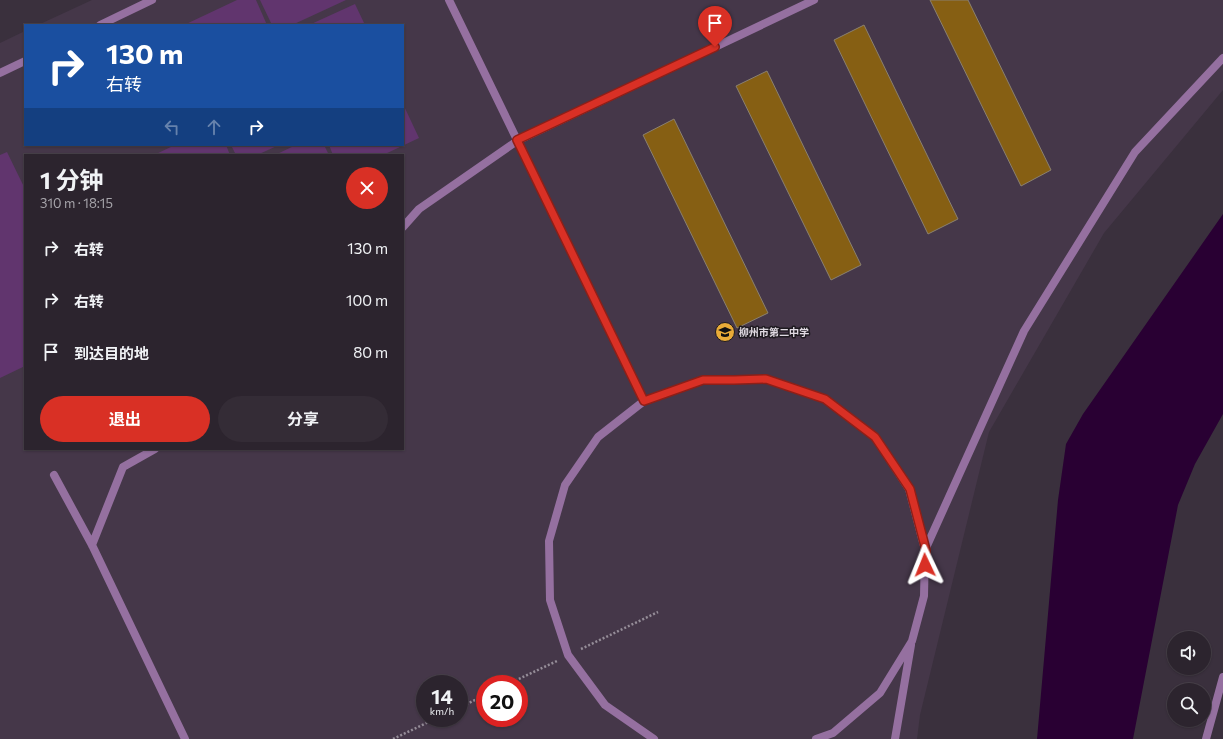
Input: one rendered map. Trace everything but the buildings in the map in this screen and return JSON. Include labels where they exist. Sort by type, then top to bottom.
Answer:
[{"type":"street","points":[[102,24],[152,0]]},
{"type":"street","points":[[448,0],[644,401]]},
{"type":"street","points":[[404,226],[419,209],[517,140],[814,0]]},
{"type":"street","points":[[926,550],[1024,331],[1135,152],[1223,58]]},
{"type":"street","points":[[0,73],[24,61]]},
{"type":"street","points":[[654,739],[605,705],[568,655],[550,600],[549,541],[565,485],[598,437],[644,401],[703,380],[766,379],[825,399],[875,437],[910,489],[926,550],[924,596],[912,641],[896,739]]},
{"type":"street","points":[[92,545],[123,467],[153,450]]},
{"type":"street","points":[[54,475],[92,545],[186,739]]},
{"type":"street","points":[[816,739],[832,733],[880,693],[912,641]]},
{"type":"street","points":[[1206,739],[1223,677]]},
{"type":"path","points":[[527,675],[658,612]]},
{"type":"path","points":[[394,739],[419,727]]},
{"type":"shaded area","name":"柳州市第二中学","points":[[92,0],[1223,0],[1223,90],[1104,233],[989,432],[920,715],[917,739],[0,739],[0,43],[24,31],[24,146],[404,146],[404,24],[40,24]]},
{"type":"shaded area","points":[[237,0],[256,0],[267,24],[186,24]]},
{"type":"shaded area","points":[[260,0],[346,0],[294,24],[272,24]]},
{"type":"shaded area","points":[[355,4],[365,24],[311,24]]},
{"type":"shaded area","points":[[404,106],[419,138],[404,145]]},
{"type":"shaded area","points":[[173,146],[226,146],[230,154],[156,154]]},
{"type":"shaded area","points":[[232,146],[277,146],[259,154],[236,154]]},
{"type":"shaded area","points":[[294,146],[324,146],[328,154],[277,154]]},
{"type":"shaded area","points":[[329,146],[402,146],[385,154],[333,154]]},
{"type":"shaded area","points":[[7,152],[24,187],[24,366],[0,378],[0,155]]},
{"type":"shaded area","points":[[1223,214],[1223,414],[1195,464],[1178,505],[1133,739],[1037,739],[1058,500],[1066,444],[1083,414]]},
{"type":"place","name":"柳州市第二中学","points":[[725,332]]},
{"type":"route","points":[[715,47],[517,140],[644,401],[703,380],[766,379],[825,399],[875,437],[910,489],[926,550],[925,565]]}]
